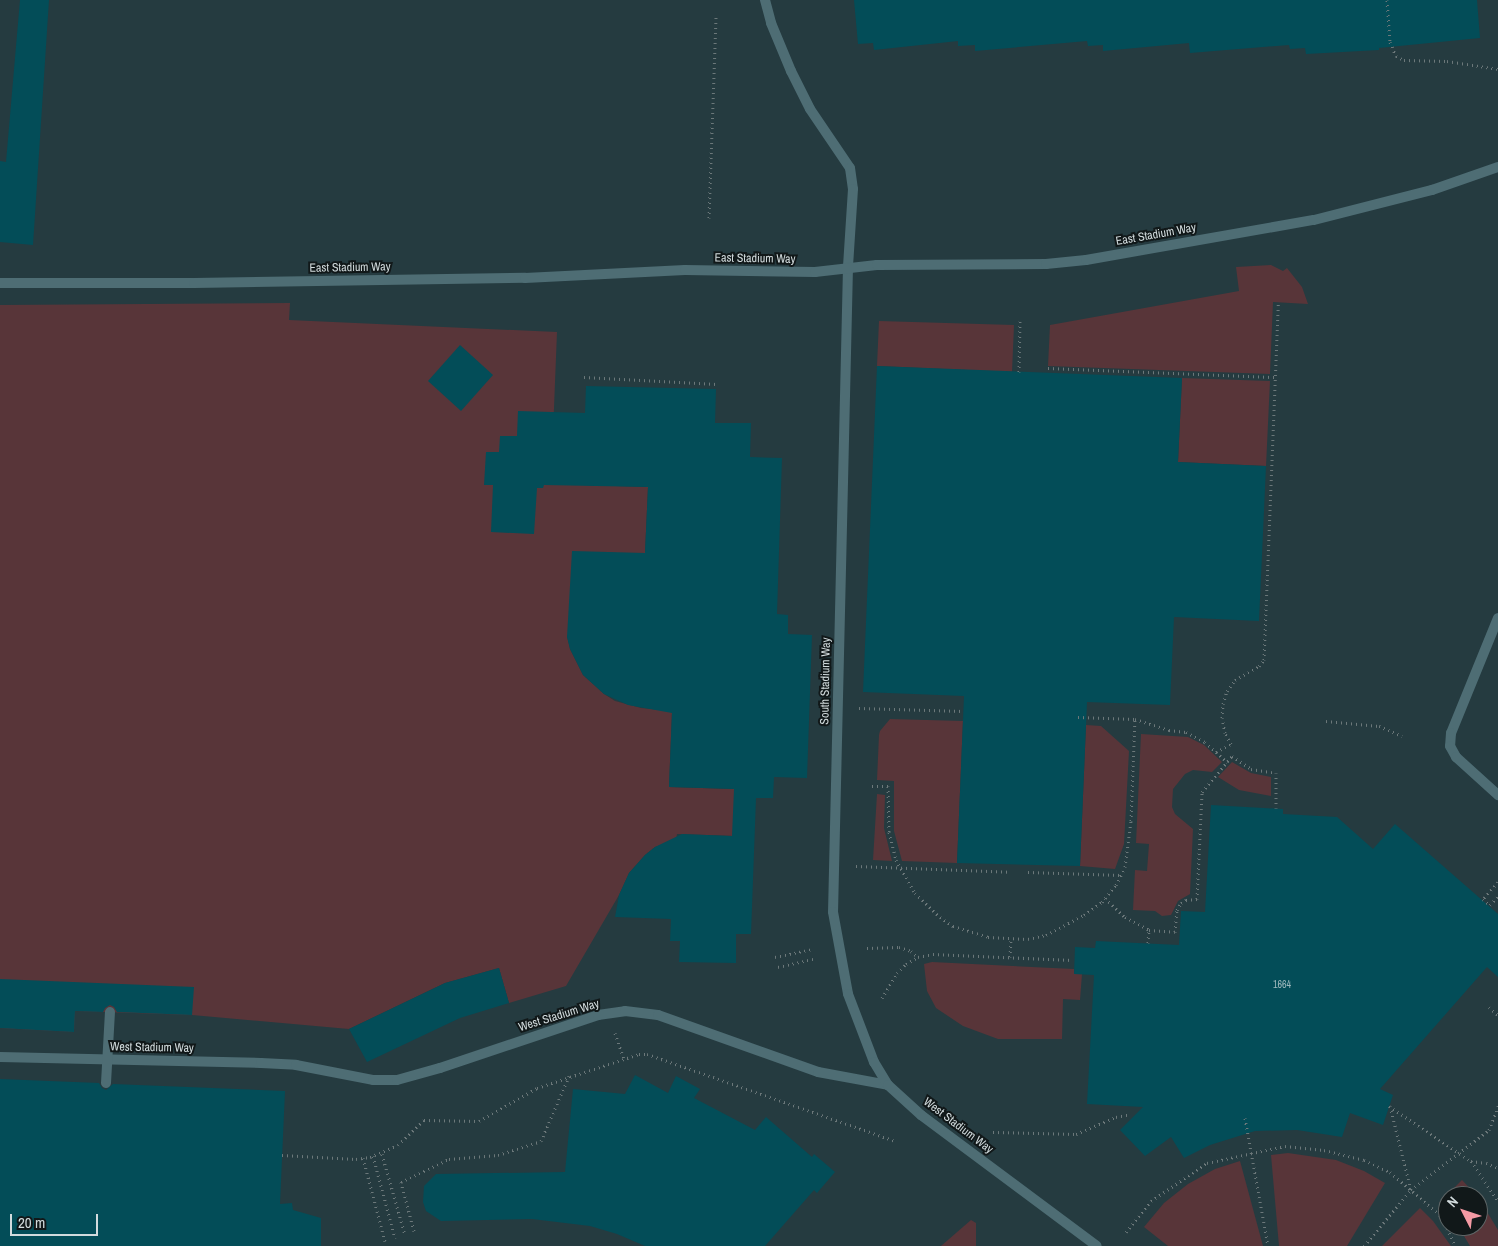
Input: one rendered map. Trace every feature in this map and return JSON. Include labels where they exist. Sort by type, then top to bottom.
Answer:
[{"type":"street","name":"South Stadium Way","points":[[765,0],[771,23],[791,71],[810,109],[850,168],[853,189],[848,267],[833,912],[848,994],[874,1062],[888,1085]]},
{"type":"street","name":"East Stadium Way","points":[[0,282],[194,283],[525,278],[685,270],[814,272],[877,265],[1046,264],[1086,260],[1314,220],[1396,201],[1498,167]]},
{"type":"street","points":[[1498,618],[1451,733],[1450,746],[1456,757],[1498,795]]},
{"type":"street","name":"West Stadium Way","points":[[0,1057],[296,1065],[373,1080],[397,1080],[440,1068],[598,1015],[625,1011],[658,1015],[818,1072],[888,1085],[921,1115],[1096,1246]]},
{"type":"street","points":[[106,1083],[110,1012]]},
{"type":"path","points":[[1387,0],[1390,42],[1396,56],[1404,60],[1447,61],[1498,69]]},
{"type":"path","points":[[708,218],[716,17]]},
{"type":"path","points":[[1216,752],[1231,744],[1225,732],[1222,718],[1223,704],[1227,691],[1236,680],[1259,666],[1264,660],[1278,304]]},
{"type":"path","points":[[1019,372],[1020,321]]},
{"type":"path","points":[[1048,368],[1275,377]]},
{"type":"path","points":[[584,376],[717,384]]},
{"type":"path","points":[[859,708],[963,710]]},
{"type":"path","points":[[1078,717],[1134,719],[1169,730],[1194,734],[1227,762]]},
{"type":"path","points":[[872,786],[888,786],[889,832],[899,868],[921,900],[953,926],[988,937],[1011,940],[1028,939],[1054,932],[1084,916],[1105,898],[1121,875],[1130,845],[1134,719]]},
{"type":"path","points":[[1326,721],[1379,726],[1402,736]]},
{"type":"path","points":[[1105,898],[1125,917],[1148,930],[1175,932],[1177,910],[1181,903],[1186,900],[1198,899],[1202,792],[1232,756],[1251,769],[1276,773],[1276,808]]},
{"type":"path","points":[[856,866],[1009,872]]},
{"type":"path","points":[[1028,872],[1121,875]]},
{"type":"path","points":[[1498,882],[1483,898],[1490,905],[1498,896]]},
{"type":"path","points":[[1148,930],[1148,943]]},
{"type":"path","points":[[1010,957],[1011,940]]},
{"type":"path","points":[[867,948],[899,947],[910,951],[918,957]]},
{"type":"path","points":[[775,957],[812,949]]},
{"type":"path","points":[[882,998],[897,973],[906,964],[918,957],[933,954],[1073,960]]},
{"type":"path","points":[[778,967],[813,959]]},
{"type":"path","points":[[1489,1007],[1498,1015]]},
{"type":"path","points":[[614,1029],[624,1059]]},
{"type":"path","points":[[282,1156],[363,1158],[382,1154],[398,1145],[424,1120],[479,1121],[537,1088],[624,1059],[647,1054],[893,1140]]},
{"type":"path","points":[[414,1232],[400,1182],[449,1159],[498,1155],[541,1141],[570,1076]]},
{"type":"path","points":[[1411,1190],[1389,1106],[1471,1161],[1498,1201]]},
{"type":"path","points":[[1364,1246],[1411,1190],[1489,1130],[1498,1106]]},
{"type":"path","points":[[993,1132],[1076,1134],[1116,1117],[1132,1114]]},
{"type":"path","points":[[1245,1118],[1268,1246]]},
{"type":"path","points":[[1126,1232],[1151,1201],[1207,1163],[1285,1146],[1324,1150],[1356,1158],[1390,1172],[1440,1215],[1456,1246]]},
{"type":"path","points":[[382,1154],[405,1236]]},
{"type":"path","points":[[372,1156],[395,1238]]},
{"type":"path","points":[[363,1158],[385,1241]]},
{"type":"path","points":[[1471,1161],[1486,1162],[1498,1168]]},
{"type":"shaded area","points":[[0,0],[1498,0],[1498,1246],[0,1246]]},
{"type":"shaded area","points":[[1271,265],[1283,271],[1287,268],[1302,287],[1308,304],[1273,302],[1270,374],[1048,366],[1050,325],[1239,291],[1236,267]]},
{"type":"shaded area","points":[[290,303],[289,320],[557,332],[551,484],[648,487],[645,553],[567,636],[570,649],[583,675],[604,694],[615,701],[641,708],[672,711],[669,787],[734,789],[734,836],[677,834],[676,840],[655,847],[629,873],[619,895],[566,986],[509,1003],[499,968],[445,983],[349,1029],[192,1015],[75,1011],[74,1032],[0,1028],[0,305]]},
{"type":"shaded area","points":[[879,321],[1014,325],[1012,372],[877,366]]},
{"type":"shaded area","points":[[1182,378],[1270,381],[1266,466],[1178,462]]},
{"type":"shaded area","points":[[890,719],[963,721],[957,863],[902,861],[894,831],[894,781],[877,780],[879,735]]},
{"type":"shaded area","points":[[1086,725],[1101,726],[1129,751],[1124,844],[1115,869],[1080,866]]},
{"type":"shaded area","points":[[1141,734],[1188,737],[1204,745],[1222,762],[1212,772],[1193,770],[1185,774],[1173,789],[1172,807],[1175,814],[1193,829],[1190,894],[1178,901],[1171,915],[1162,916],[1155,911],[1133,910],[1135,870],[1147,871],[1149,844],[1136,843]]},
{"type":"shaded area","points":[[1232,762],[1251,773],[1271,777],[1271,796],[1239,790],[1218,777]]},
{"type":"shaded area","points":[[877,794],[885,795],[884,828],[892,861],[873,860]]},
{"type":"shaded area","points":[[932,962],[1074,969],[1074,974],[1082,974],[1080,1000],[1063,999],[1062,1039],[998,1039],[963,1026],[936,1008],[927,991],[924,964]]},
{"type":"shaded area","points":[[1288,1153],[1336,1160],[1364,1171],[1385,1183],[1347,1246],[1279,1246],[1271,1155]]},
{"type":"shaded area","points":[[1240,1161],[1263,1246],[1168,1246],[1144,1227],[1164,1203],[1188,1184],[1215,1169]]},
{"type":"shaded area","points":[[1462,1180],[1468,1186],[1456,1186]]},
{"type":"shaded area","points":[[1420,1208],[1438,1228],[1438,1236],[1444,1236],[1451,1246],[1382,1246]]},
{"type":"shaded area","points":[[1488,1214],[1498,1230],[1498,1246],[1470,1246],[1464,1236],[1488,1236]]},
{"type":"shaded area","points":[[971,1220],[976,1223],[976,1246],[941,1246]]},
{"type":"building","points":[[20,0],[49,0],[33,245],[0,242],[0,161],[6,162]]},
{"type":"building","points":[[854,0],[1477,0],[1480,38],[1379,48],[1379,50],[1306,54],[1305,48],[1290,49],[1289,45],[1190,53],[1189,43],[1103,51],[1103,45],[1088,46],[1087,41],[975,51],[975,45],[958,46],[958,41],[874,50],[873,43],[858,44]]},
{"type":"building","points":[[460,345],[493,375],[461,411],[428,381]]},
{"type":"building","points":[[877,366],[1182,378],[1178,462],[1266,466],[1259,621],[1174,617],[1170,705],[1087,702],[1080,866],[957,863],[964,696],[863,692]]},
{"type":"building","points":[[586,386],[716,389],[715,423],[751,423],[750,457],[782,458],[777,614],[788,615],[788,634],[812,635],[807,778],[774,777],[773,798],[756,798],[751,934],[736,934],[736,963],[679,962],[680,941],[670,941],[671,919],[615,917],[619,895],[629,873],[655,847],[682,834],[732,836],[734,789],[669,787],[672,713],[628,705],[604,694],[583,675],[570,649],[567,637],[572,551],[645,553],[648,487],[544,485],[543,488],[537,488],[534,534],[491,532],[493,485],[484,485],[486,452],[499,452],[500,436],[517,436],[518,411],[585,413]]},
{"type":"building","points":[[1211,805],[1283,809],[1283,814],[1337,817],[1373,849],[1395,824],[1498,914],[1498,977],[1487,967],[1380,1089],[1393,1095],[1383,1125],[1350,1113],[1342,1137],[1297,1130],[1255,1131],[1210,1145],[1184,1158],[1171,1137],[1145,1156],[1120,1130],[1143,1107],[1087,1104],[1094,975],[1074,974],[1075,947],[1095,948],[1096,941],[1179,945],[1181,911],[1205,912]]},
{"type":"building","points":[[499,968],[509,1003],[460,1018],[367,1062],[349,1029],[445,983]]},
{"type":"building","points":[[0,979],[194,987],[192,1015],[117,1012],[110,1005],[103,1012],[75,1011],[74,1032],[0,1028]]},
{"type":"building","points":[[635,1075],[668,1093],[676,1076],[700,1089],[694,1098],[755,1130],[766,1117],[812,1157],[814,1154],[835,1172],[817,1193],[814,1190],[765,1246],[645,1246],[617,1234],[590,1226],[532,1219],[441,1221],[426,1211],[423,1202],[424,1186],[436,1174],[565,1172],[573,1089],[625,1094]]},
{"type":"building","points":[[0,1079],[99,1083],[106,1090],[113,1084],[285,1091],[280,1204],[292,1203],[293,1210],[321,1218],[321,1246],[0,1246]]}]
